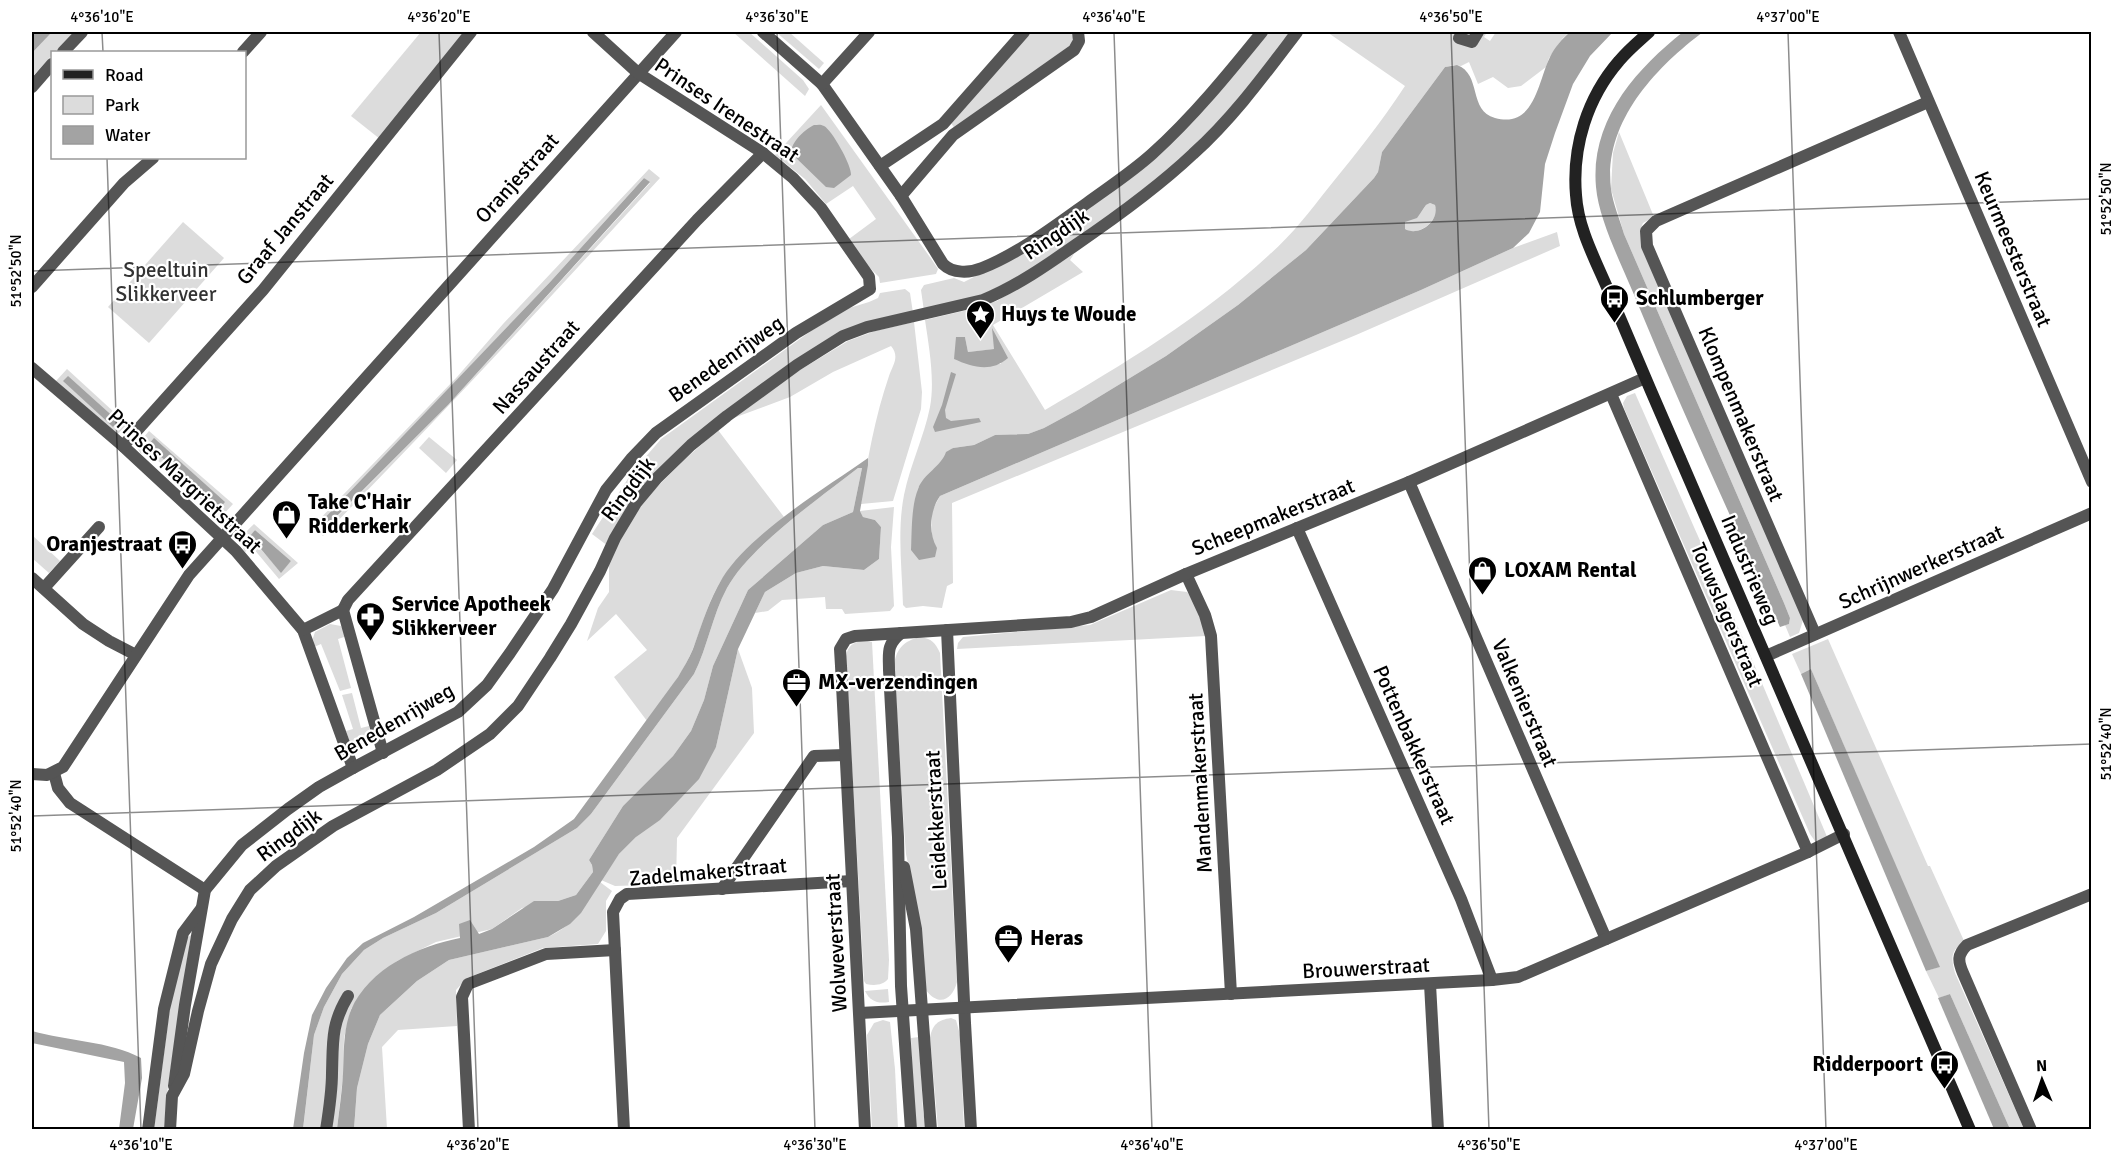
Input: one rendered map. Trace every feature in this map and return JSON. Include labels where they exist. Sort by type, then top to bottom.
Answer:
[{"type":"street","points":[[64,51],[82,32]]},
{"type":"street","points":[[244,51],[261,32]]},
{"type":"street","name":"Graaf Janstraat","points":[[123,446],[263,290],[471,32]]},
{"type":"street","name":"Prinses Irenestraat","points":[[593,32],[638,73],[763,153],[793,178],[821,208],[869,277],[871,286]]},
{"type":"street","name":"Oranjestraat","points":[[54,773],[70,758],[189,575],[676,32]]},
{"type":"street","points":[[763,32],[822,84],[901,196],[941,262],[953,271],[981,269],[1013,252],[1133,170],[1186,121],[1231,71],[1257,33]]},
{"type":"street","points":[[822,84],[869,32]]},
{"type":"street","points":[[880,166],[943,124],[1024,32]]},
{"type":"street","points":[[901,196],[953,135],[1074,50],[1079,41],[1078,32]]},
{"type":"street","name":"Ringdijk","points":[[170,1130],[172,1096],[184,1074],[211,964],[232,919],[250,890],[305,844],[361,810],[459,757],[497,727],[518,706],[571,624],[615,538],[636,503],[657,478],[691,445],[727,416],[843,336],[867,327],[983,300],[1000,293],[1067,251],[1156,187],[1195,153],[1222,125],[1297,32]]},
{"type":"street","points":[[1459,38],[1472,42],[1478,32]]},
{"type":"street","name":"Industrieweg","points":[[1649,32],[1621,57],[1594,96],[1583,129],[1575,170],[1576,200],[1588,243],[1970,1130]]},
{"type":"street","name":"Keurmeesterstraat","points":[[1899,32],[2091,482]]},
{"type":"street","points":[[32,87],[51,65]]},
{"type":"street","name":"Klompenmakerstraat","points":[[1815,634],[1647,246],[1646,231],[1656,221],[1928,102]]},
{"type":"street","points":[[943,124],[953,135]]},
{"type":"street","name":"Nassaustraat","points":[[343,610],[348,600],[697,220],[763,153]]},
{"type":"street","points":[[32,287],[124,183],[152,159]]},
{"type":"street","name":"Benedenrijweg","points":[[205,890],[242,845],[288,809],[353,768],[458,712],[487,685],[553,589],[606,490],[656,433],[796,333],[828,312],[861,295],[871,286]]},
{"type":"street","name":"Prinses Margrietstraat","points":[[32,368],[123,446],[222,537],[303,630],[353,768]]},
{"type":"street","name":"Scheepmakerstraat","points":[[901,633],[1071,622],[1091,616],[1186,574],[1409,482],[1645,378]]},
{"type":"street","name":"Touwslagerstraat","points":[[1611,394],[1808,852]]},
{"type":"street","name":"Valkenierstraat","points":[[1409,482],[1606,939]]},
{"type":"street","name":"Schrijnwerkerstraat","points":[[1766,656],[2091,513]]},
{"type":"street","points":[[44,588],[99,527]]},
{"type":"street","name":"Pottenbakkerstraat","points":[[1297,528],[1461,899],[1492,980]]},
{"type":"street","name":"Mandenmakerstraat","points":[[1186,574],[1211,636],[1231,994]]},
{"type":"street","points":[[32,580],[83,624],[136,655]]},
{"type":"street","points":[[303,630],[343,610],[383,753]]},
{"type":"street","name":"Leidekkerstraat","points":[[947,630],[971,1130]]},
{"type":"street","points":[[901,633],[891,641],[889,650],[903,1012],[911,1130]]},
{"type":"street","name":"Wolweverstraat","points":[[865,1130],[840,649],[846,639],[855,636],[901,633]]},
{"type":"street","points":[[722,889],[814,756],[845,755]]},
{"type":"street","points":[[32,774],[54,773],[58,788],[70,803],[205,890],[172,1096]]},
{"type":"street","name":"Brouwerstraat","points":[[860,1013],[1430,984],[1518,977],[1808,852],[1844,834]]},
{"type":"street","points":[[898,837],[916,929],[931,1130]]},
{"type":"street","name":"Zadelmakerstraat","points":[[624,1130],[613,912],[620,899],[627,894],[852,881]]},
{"type":"street","points":[[2031,1130],[1958,961],[1959,953],[1967,945],[2091,894]]},
{"type":"street","points":[[148,1130],[164,1009],[183,933],[203,907]]},
{"type":"street","points":[[469,1130],[462,997],[468,984],[546,954],[615,950]]},
{"type":"street","points":[[1430,984],[1438,1130]]},
{"type":"street","points":[[326,1130],[333,1074],[332,1036],[337,1015],[348,996]]},
{"type":"green space","points":[[52,32],[75,32],[56,51],[51,51],[51,56],[32,77],[32,53]]},
{"type":"green space","points":[[421,32],[461,32],[466,35],[380,139],[351,116]]},
{"type":"green space","points":[[733,32],[749,32],[803,80],[809,89],[805,96]]},
{"type":"green space","points":[[776,32],[789,32],[824,63],[819,69]]},
{"type":"green space","points":[[1030,32],[1071,32],[1072,44],[955,129],[951,123]]},
{"type":"green space","points":[[1268,32],[1291,32],[1249,87],[1198,145],[1150,187],[1022,275],[980,296],[924,311],[921,290],[924,285],[954,278],[964,282],[1041,243],[1087,209],[1252,52]]},
{"type":"green space","points":[[1327,32],[1487,32],[1484,37],[1490,41],[1496,32],[1570,32],[1549,58],[1546,67],[1521,86],[1508,88],[1493,77],[1478,84],[1469,62],[1461,66],[1445,67],[1382,152],[1378,172],[1374,178],[1306,250],[1238,305],[1166,356],[1044,428],[1028,434],[995,435],[974,445],[953,448],[918,488],[911,550],[932,540],[932,511],[940,496],[1421,290],[1513,248],[1557,232],[1560,246],[1356,335],[952,503],[953,583],[947,586],[942,608],[923,606],[906,608],[903,605],[901,563],[902,509],[930,407],[932,386],[925,320],[997,301],[1074,254],[1070,260],[1083,272],[993,325],[1045,410],[1133,357],[1190,319],[1269,255],[1308,214],[1405,86]],"holes":[[[993,329],[1001,364],[954,359],[965,337],[968,352],[995,349]]]},
{"type":"green space","points":[[821,105],[932,260],[938,269],[936,274],[880,283],[879,277],[863,261],[849,239],[876,219],[853,186],[826,204],[805,179],[775,155]]},
{"type":"green space","points":[[1619,132],[1654,217],[1643,223],[1640,230],[1804,617],[1799,633],[1790,637],[1785,625],[1789,624],[1790,618],[1784,603],[1624,234],[1611,189],[1613,153]]},
{"type":"green space","points":[[649,169],[660,178],[409,448],[323,536],[312,527],[457,377],[503,324]],"holes":[[[644,178],[650,183],[448,405],[325,529],[320,524],[551,281]]]},
{"type":"green space","points":[[1430,203],[1435,205],[1437,212],[1432,221],[1420,230],[1405,229],[1405,222],[1419,214]]},
{"type":"green space","name":"Speeltuin Slikkerveer","points":[[183,222],[224,258],[149,343],[108,307]]},
{"type":"green space","points":[[905,289],[910,293],[913,313],[861,327],[692,440],[608,546],[592,534],[631,474],[661,439],[811,331],[846,309],[878,298],[880,293]]},
{"type":"green space","points":[[914,322],[922,392],[921,409],[893,501],[861,504],[876,423],[895,361],[894,350],[891,346],[833,372],[790,397],[728,420],[782,381],[848,341],[875,331]]},
{"type":"green space","points":[[67,369],[127,424],[117,435],[56,381]]},
{"type":"green space","points":[[1635,393],[1828,839],[1817,844],[1810,834],[1624,408],[1623,403],[1627,396]]},
{"type":"green space","points":[[718,430],[784,517],[745,551],[725,575],[710,602],[688,661],[647,721],[614,677],[647,650],[616,614],[587,641],[598,608],[609,592],[609,563],[623,531],[641,503]]},
{"type":"green space","points":[[149,431],[233,504],[221,517],[146,450],[141,454],[138,444]]},
{"type":"green space","points":[[429,437],[457,460],[446,473],[419,448]]},
{"type":"green space","points":[[858,468],[862,468],[853,512],[823,525],[748,590],[713,666],[704,700],[691,731],[673,756],[623,806],[589,860],[593,872],[576,895],[522,908],[492,929],[436,942],[397,961],[369,984],[351,1009],[344,1038],[343,1076],[337,1129],[303,1130],[314,1035],[324,1007],[342,974],[364,950],[383,938],[436,913],[577,828],[591,814],[694,674],[722,599],[738,572],[769,539]]},
{"type":"green space","points":[[894,507],[891,547],[894,606],[890,611],[845,614],[842,609],[826,609],[825,597],[782,600],[768,611],[755,613],[765,592],[796,573],[823,566],[864,570],[879,559],[881,527],[875,520],[863,517],[860,511]]},
{"type":"green space","points":[[254,524],[298,563],[279,579],[252,547],[245,552],[242,540]],"holes":[[[255,530],[291,561],[281,572],[250,537]]]},
{"type":"green space","points":[[32,535],[60,561],[49,573],[32,558]]},
{"type":"green space","points":[[1171,590],[1187,592],[1196,601],[1206,636],[957,649],[963,637],[1090,625]]},
{"type":"green space","points":[[330,624],[341,626],[347,636],[338,639],[351,688],[340,691],[321,644],[314,647],[315,632]]},
{"type":"green space","points":[[920,637],[933,642],[940,653],[957,982],[952,994],[940,1000],[930,995],[925,989],[921,927],[906,854],[894,664],[902,646]]},
{"type":"green space","points":[[1828,639],[1928,866],[1930,866],[1965,943],[1954,951],[1955,973],[2024,1129],[2010,1129],[1950,994],[1939,998],[1926,971],[1939,967],[1811,669],[1801,674],[1792,654]]},
{"type":"green space","points":[[863,640],[872,642],[889,960],[888,979],[876,985],[866,984],[864,981],[846,656],[852,645]]},
{"type":"green space","points":[[738,649],[752,688],[754,733],[677,838],[676,884],[615,886],[601,880],[619,854],[716,747]]},
{"type":"green space","points":[[352,693],[361,728],[369,726],[373,743],[352,748],[346,731],[353,729],[342,695]]},
{"type":"green space","points":[[600,882],[612,891],[606,901],[606,931],[598,944],[543,948],[467,978],[456,990],[457,1026],[398,1030],[382,1047],[387,1129],[354,1130],[357,1088],[368,1044],[380,1015],[417,981],[449,960],[548,937],[558,932],[573,920]]},
{"type":"green space","points":[[191,935],[168,1086],[164,1129],[154,1130],[170,1007],[187,938]]},
{"type":"green space","points":[[888,989],[889,1002],[885,1003],[872,999],[865,991]]},
{"type":"green space","points":[[951,1018],[956,1020],[960,1035],[964,1129],[938,1129],[930,1037],[937,1023]]},
{"type":"green space","points":[[883,1020],[890,1022],[898,1129],[872,1129],[867,1035],[874,1023]]},
{"type":"green space","points":[[919,1037],[923,1112],[927,1129],[914,1129],[911,1038]]},
{"type":"water","points":[[52,32],[32,53],[32,33]]},
{"type":"water","points":[[1570,32],[1613,32],[1590,56],[1573,84],[1545,164],[1540,212],[1529,233],[1513,248],[1421,290],[940,496],[931,522],[932,536],[937,548],[935,557],[919,560],[911,550],[913,511],[918,489],[946,452],[953,448],[974,445],[995,435],[1028,434],[1044,428],[1166,356],[1238,305],[1306,250],[1374,178],[1378,172],[1382,152],[1445,67],[1457,65],[1465,70],[1470,76],[1481,108],[1495,118],[1508,120],[1527,110],[1538,90],[1550,57]],"holes":[[[1430,203],[1435,205],[1434,217],[1427,226],[1416,231],[1405,229],[1405,222],[1417,218],[1426,205]]]},
{"type":"water","points":[[1683,32],[1703,32],[1667,62],[1636,99],[1615,142],[1611,165],[1611,189],[1624,234],[1790,618],[1789,624],[1780,627],[1654,343],[1613,245],[1598,201],[1596,163],[1600,140],[1608,119],[1633,80],[1648,63]]},
{"type":"water","points":[[814,125],[824,126],[832,134],[850,170],[851,175],[834,188],[826,187],[791,153],[799,137]]},
{"type":"water","points":[[644,178],[650,182],[448,405],[324,529],[319,524],[551,281]]},
{"type":"water","points":[[992,328],[1008,358],[1002,363],[981,367],[954,359],[956,337],[965,337],[968,352],[994,349]]},
{"type":"water","points":[[951,372],[956,374],[945,410],[946,418],[951,421],[979,418],[981,422],[935,432],[933,427]]},
{"type":"water","points":[[68,376],[118,421],[113,427],[63,381]]},
{"type":"water","points":[[154,438],[225,502],[219,509],[148,445]]},
{"type":"water","points":[[868,458],[860,511],[863,517],[875,520],[881,527],[879,559],[864,570],[823,566],[796,573],[765,592],[738,649],[716,747],[699,779],[660,820],[636,837],[619,854],[581,913],[570,924],[548,937],[449,960],[417,981],[380,1015],[368,1044],[357,1088],[354,1129],[337,1129],[344,1042],[351,1010],[359,995],[370,982],[397,961],[428,947],[460,938],[459,924],[470,920],[479,934],[492,929],[534,901],[558,901],[576,895],[593,872],[589,860],[623,806],[673,756],[691,731],[704,700],[713,666],[748,590],[823,525],[853,512],[862,468],[858,468],[769,539],[738,572],[722,599],[694,674],[591,814],[577,828],[436,913],[383,938],[364,950],[342,974],[324,1007],[314,1035],[303,1129],[293,1129],[312,1015],[326,988],[347,958],[363,943],[414,917],[534,847],[574,819],[678,677],[691,653],[714,594],[736,560],[790,512]]},
{"type":"water","points":[[255,530],[291,561],[281,573],[250,536]]},
{"type":"water","points":[[1811,669],[1940,967],[1926,971],[1801,674]]},
{"type":"water","points":[[1950,994],[2010,1129],[1994,1129],[1938,998]]},
{"type":"water","points":[[32,1031],[115,1048],[141,1058],[142,1078],[133,1129],[119,1129],[125,1083],[124,1062],[32,1043]]},
{"type":"place","name":"Schlumberger","points":[[1615,324]]},
{"type":"place","name":"Huys te Woude","points":[[980,340]]},
{"type":"place","name":"Take C'Hair Ridderkerk","points":[[287,540]]},
{"type":"place","name":"Oranjestraat","points":[[183,570]]},
{"type":"place","name":"LOXAM Rental","points":[[1483,596]]},
{"type":"place","name":"Service Apotheek Slikkerveer","points":[[371,642]]},
{"type":"place","name":"MX-verzendingen","points":[[797,708]]},
{"type":"place","name":"Heras","points":[[1009,964]]},
{"type":"place","name":"Ridderpoort","points":[[1944,1090]]}]
